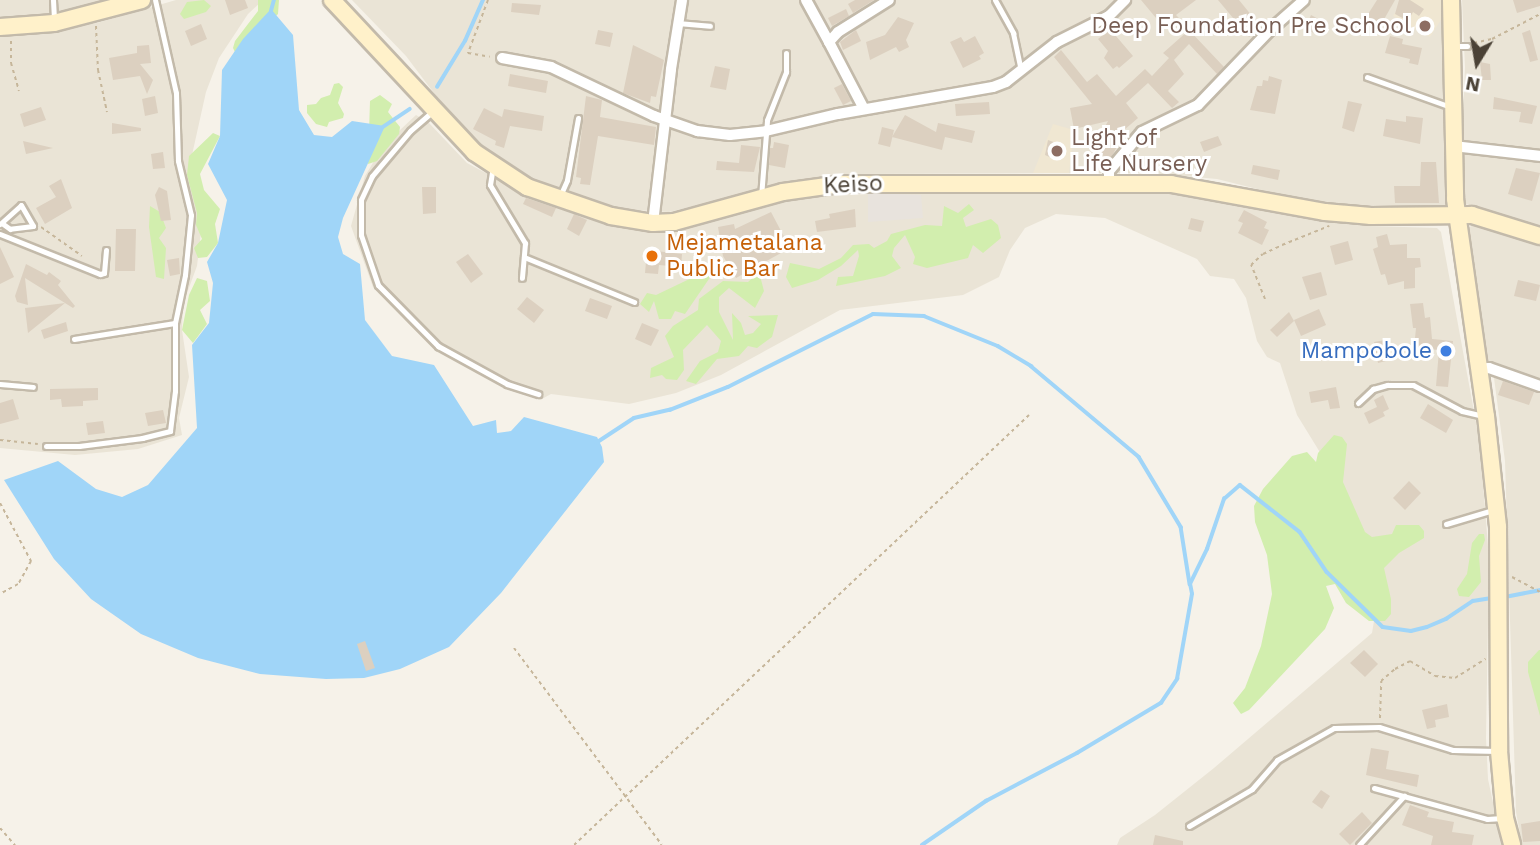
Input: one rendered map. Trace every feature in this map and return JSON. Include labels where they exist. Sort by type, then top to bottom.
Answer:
[{"type":"street","points":[[4,27],[54,23],[93,15],[142,0]]},
{"type":"street","name":"Keiso","points":[[332,0],[474,152],[527,187],[611,216],[653,223],[674,222],[761,197],[841,184],[1171,184],[1330,212],[1457,218],[1472,215],[1540,236]]},
{"type":"street","points":[[653,223],[682,0]]},
{"type":"street","points":[[806,0],[864,109]]},
{"type":"street","points":[[829,42],[838,32],[889,0]]},
{"type":"street","points":[[502,58],[551,67],[665,119],[716,135],[766,131],[864,109],[993,86],[1021,71],[1057,42],[1109,16],[1125,0]]},
{"type":"street","points":[[1109,184],[1109,171],[1142,132],[1198,105],[1270,30],[1304,0]]},
{"type":"street","points":[[1451,0],[1460,46],[1454,107],[1457,218],[1486,416],[1496,509],[1500,613],[1499,751],[1505,818],[1512,845]]},
{"type":"street","points":[[1454,146],[1540,156]]},
{"type":"street","points":[[1478,369],[1489,368],[1540,386]]},
{"type":"lane","points":[[53,0],[54,23]]},
{"type":"lane","points":[[46,446],[79,446],[142,438],[170,431],[175,391],[175,323],[185,275],[191,215],[178,161],[176,93],[155,0]]},
{"type":"lane","points":[[995,1],[1013,33],[1021,71]]},
{"type":"lane","points":[[677,23],[710,26]]},
{"type":"lane","points":[[761,197],[767,120],[786,72],[786,52]]},
{"type":"lane","points":[[1367,78],[1454,107]]},
{"type":"lane","points":[[433,110],[410,131],[372,176],[361,200],[361,235],[379,285],[438,346],[507,384],[538,394]]},
{"type":"lane","points":[[559,199],[567,180],[578,118]]},
{"type":"lane","points":[[493,166],[490,185],[524,243],[522,278]]},
{"type":"lane","points":[[21,205],[33,226],[10,229],[1,224],[21,205]]},
{"type":"lane","points":[[0,234],[98,273],[104,273],[106,250]]},
{"type":"lane","points":[[524,257],[634,302]]},
{"type":"lane","points":[[74,339],[175,323]]},
{"type":"lane","points":[[0,384],[33,387]]},
{"type":"lane","points":[[1358,403],[1373,390],[1387,385],[1413,385],[1431,392],[1462,411],[1486,416]]},
{"type":"lane","points":[[1446,524],[1496,509]]},
{"type":"lane","points":[[1189,826],[1252,789],[1277,761],[1326,733],[1357,725],[1379,727],[1453,750],[1499,751]]},
{"type":"lane","points":[[1374,788],[1487,819],[1505,818]]},
{"type":"lane","points":[[1359,845],[1404,796]]},
{"type":"path","points":[[488,0],[468,52],[502,58]]},
{"type":"path","points":[[1460,46],[1492,39],[1540,14]]},
{"type":"path","points":[[93,15],[99,33],[98,70],[107,112]]},
{"type":"path","points":[[4,27],[19,91]]},
{"type":"path","points":[[1265,299],[1251,265],[1282,245],[1327,229],[1331,224],[1330,212]]},
{"type":"path","points":[[33,226],[43,227],[99,268],[98,273]]},
{"type":"path","points":[[574,845],[759,673],[1028,415]]},
{"type":"path","points":[[0,440],[46,446]]},
{"type":"path","points":[[0,503],[31,561],[18,584],[0,594]]},
{"type":"path","points":[[1498,580],[1508,574],[1540,592]]},
{"type":"path","points":[[1379,727],[1381,681],[1384,675],[1410,661],[1435,676],[1455,678],[1500,647]]},
{"type":"path","points":[[514,648],[662,845]]},
{"type":"path","points":[[0,828],[15,845]]},
{"type":"shaded area","points":[[0,0],[110,0],[59,12],[0,19]]},
{"type":"shaded area","points":[[176,0],[263,0],[248,14],[219,58],[206,92],[192,155],[201,233],[197,266],[183,304],[182,330],[189,377],[179,418],[182,435],[138,449],[75,455],[0,448],[0,34],[97,23]]},
{"type":"shaded area","points":[[352,0],[1445,0],[1448,45],[1444,113],[1447,209],[1350,205],[1285,196],[1217,179],[1151,173],[1048,173],[853,174],[795,181],[669,212],[618,209],[559,191],[504,165],[473,145],[406,56]]},
{"type":"shaded area","name":"Deep Foundation Pre School","points":[[1403,0],[1445,0],[1446,12],[1430,37],[1393,16]]},
{"type":"shaded area","points":[[1462,0],[1540,0],[1540,228],[1460,202],[1465,67]]},
{"type":"shaded area","points":[[416,115],[429,123],[467,163],[497,179],[613,224],[829,190],[1144,191],[1174,192],[1370,226],[1437,228],[1441,232],[1480,444],[1489,559],[1486,738],[1488,779],[1502,845],[1117,845],[1120,838],[1155,815],[1214,768],[1372,633],[1376,609],[1329,467],[1297,415],[1280,363],[1267,357],[1257,341],[1246,298],[1234,279],[1210,276],[1197,259],[1105,218],[1056,214],[1025,228],[1010,250],[999,277],[963,295],[840,310],[721,375],[676,393],[629,404],[551,394],[540,400],[476,373],[416,331],[373,287],[351,226],[365,176],[383,146]]},
{"type":"shaded area","name":"Light of Life Nursery","points":[[1053,124],[1074,130],[1069,173],[1033,173]]},
{"type":"shaded area","points":[[868,193],[921,195],[923,218],[868,222]]},
{"type":"shaded area","points":[[1474,225],[1540,244],[1540,845],[1522,845],[1516,812],[1505,461],[1494,378],[1486,357],[1462,230]]},
{"type":"green space","points":[[204,0],[211,6],[206,12],[184,19],[180,14],[187,2]]},
{"type":"green space","points":[[258,0],[279,0],[278,14],[236,54],[233,48],[235,41],[258,11]]},
{"type":"green space","points":[[339,83],[343,87],[338,103],[344,114],[343,118],[329,122],[327,127],[316,124],[307,113],[307,105],[316,104],[321,98],[330,95],[334,84]]},
{"type":"green space","points":[[380,95],[392,104],[388,112],[400,127],[399,134],[377,161],[368,164],[370,101]]},
{"type":"green space","points":[[213,133],[220,136],[200,174],[204,190],[220,209],[215,224],[218,243],[207,257],[198,258],[194,248],[202,239],[196,225],[197,213],[187,175],[189,156]]},
{"type":"green space","points":[[969,204],[974,210],[963,218],[966,227],[991,219],[998,225],[1001,238],[983,253],[973,245],[968,258],[927,268],[913,264],[915,257],[905,235],[894,248],[892,256],[901,268],[885,276],[836,286],[838,277],[853,276],[859,256],[858,250],[841,266],[818,280],[792,288],[786,277],[790,263],[819,269],[841,258],[853,245],[869,244],[874,248],[887,241],[891,234],[925,225],[942,226],[944,206],[958,213]]},
{"type":"green space","points":[[150,206],[160,212],[166,228],[159,238],[166,248],[164,279],[156,277],[149,227]]},
{"type":"green space","points":[[759,272],[764,291],[755,308],[729,288],[719,297],[719,312],[733,340],[732,313],[741,323],[745,335],[753,333],[761,324],[748,316],[778,315],[772,337],[757,348],[748,346],[739,356],[717,359],[696,384],[686,381],[700,361],[718,352],[721,341],[707,325],[683,350],[684,370],[677,380],[666,379],[662,375],[650,378],[651,368],[674,357],[665,336],[673,326],[698,310],[699,299],[723,281],[748,282]]},
{"type":"green space","points":[[702,273],[711,276],[685,314],[675,311],[671,319],[659,319],[654,301],[649,312],[640,304],[647,293],[656,295]]},
{"type":"green space","points":[[197,278],[207,281],[210,301],[200,310],[207,324],[193,343],[182,330],[189,295]]},
{"type":"green space","points":[[1334,435],[1342,437],[1347,444],[1343,482],[1365,532],[1372,537],[1392,534],[1396,525],[1419,525],[1424,531],[1424,538],[1399,553],[1384,568],[1391,599],[1391,614],[1385,621],[1369,621],[1346,603],[1335,584],[1326,586],[1334,608],[1325,629],[1249,710],[1241,714],[1233,703],[1245,688],[1261,646],[1272,594],[1267,555],[1255,522],[1254,506],[1263,489],[1292,456],[1307,452],[1316,462],[1318,453]]},
{"type":"green space","points":[[1479,534],[1484,534],[1485,540],[1479,556],[1481,582],[1469,597],[1459,596],[1457,589],[1467,574],[1472,543]]},
{"type":"green space","points":[[1539,650],[1540,716],[1528,672],[1528,662]]},
{"type":"water","points":[[271,9],[293,35],[299,110],[314,135],[332,137],[352,121],[385,126],[343,218],[338,237],[343,254],[360,264],[365,320],[392,356],[434,365],[473,426],[496,420],[497,433],[511,431],[524,417],[597,437],[602,447],[604,462],[501,593],[449,647],[400,669],[364,678],[326,679],[260,674],[198,658],[141,634],[91,599],[54,559],[4,480],[58,461],[96,489],[122,497],[148,485],[197,428],[192,345],[209,323],[213,283],[207,262],[218,243],[227,200],[208,164],[220,136],[222,70],[243,39]]},
{"type":"building","points":[[225,0],[245,0],[248,8],[230,15]]},
{"type":"building","points":[[855,0],[874,0],[853,13],[848,4]]},
{"type":"building","points":[[1141,0],[1196,0],[1176,15],[1179,18],[1171,24],[1167,20],[1161,24]]},
{"type":"building","points":[[1218,0],[1239,0],[1261,27],[1249,37]]},
{"type":"building","points":[[1377,0],[1395,0],[1378,30],[1363,22]]},
{"type":"building","points":[[1399,0],[1410,0],[1424,9],[1419,16],[1413,12],[1408,21],[1395,14]]},
{"type":"building","points":[[1513,0],[1540,0],[1540,6],[1517,13]]},
{"type":"building","points":[[512,3],[541,5],[539,15],[511,12]]},
{"type":"building","points":[[846,9],[849,16],[832,26],[828,18]]},
{"type":"building","points":[[1311,15],[1324,22],[1318,35],[1305,29]]},
{"type":"building","points":[[898,17],[914,23],[906,40],[909,47],[899,52],[896,47],[870,60],[866,42],[885,35]]},
{"type":"building","points":[[201,24],[207,39],[191,46],[185,31]]},
{"type":"building","points":[[1110,29],[1133,56],[1119,68],[1117,66],[1113,69],[1104,58],[1108,51],[1098,39]]},
{"type":"building","points":[[598,30],[613,33],[610,47],[595,44]]},
{"type":"building","points":[[856,30],[861,41],[843,50],[840,42]]},
{"type":"building","points":[[1189,30],[1224,67],[1217,74],[1189,44],[1174,60],[1184,74],[1168,91],[1179,102],[1172,108],[1148,83],[1126,103],[1138,118],[1116,137],[1121,139],[1112,156],[1109,159],[1093,150],[1108,121],[1074,129],[1070,108],[1092,104],[1054,57],[1061,50],[1087,82],[1097,74],[1116,96],[1145,69],[1152,76],[1169,58],[1163,53]]},
{"type":"building","points":[[1530,30],[1538,60],[1530,62],[1522,33]]},
{"type":"building","points":[[975,36],[984,53],[979,56],[981,59],[963,68],[950,42],[961,37],[964,42]]},
{"type":"building","points":[[1390,36],[1403,39],[1402,44],[1422,48],[1418,65],[1409,63],[1410,59],[1385,53]]},
{"type":"building","points":[[149,45],[151,63],[140,64],[153,80],[147,94],[140,76],[113,80],[109,58],[137,53],[137,46]]},
{"type":"building","points":[[633,45],[664,60],[656,97],[651,96],[650,103],[623,93]]},
{"type":"building","points":[[1480,62],[1490,64],[1491,80],[1482,80]]},
{"type":"building","points":[[715,66],[730,69],[726,90],[710,87]]},
{"type":"building","points":[[510,74],[548,81],[546,93],[508,86]]},
{"type":"building","points":[[1269,76],[1282,80],[1275,114],[1250,110],[1257,86],[1262,86],[1263,80],[1268,81]]},
{"type":"building","points":[[842,84],[851,101],[843,105],[834,88]]},
{"type":"building","points":[[155,96],[158,113],[145,116],[142,99]]},
{"type":"building","points":[[586,96],[602,100],[600,117],[656,127],[654,145],[598,136],[590,185],[580,184],[581,178],[576,177]]},
{"type":"building","points":[[1494,97],[1537,106],[1532,124],[1519,122],[1521,112],[1493,109]]},
{"type":"building","points":[[1348,101],[1362,104],[1354,132],[1342,128]]},
{"type":"building","points":[[989,102],[990,114],[956,116],[955,104]]},
{"type":"building","points":[[41,107],[46,120],[24,127],[20,114]]},
{"type":"building","points":[[484,108],[502,117],[504,109],[544,116],[542,131],[510,126],[504,148],[495,145],[496,141],[473,129]]},
{"type":"building","points":[[905,115],[936,132],[938,123],[975,131],[972,143],[945,137],[942,150],[892,137]]},
{"type":"building","points":[[1406,116],[1423,118],[1420,144],[1383,136],[1386,119],[1406,122]]},
{"type":"building","points":[[112,123],[141,128],[141,131],[112,134]]},
{"type":"building","points":[[882,127],[894,130],[890,147],[878,144]]},
{"type":"building","points":[[1218,136],[1222,145],[1204,152],[1200,142]]},
{"type":"building","points":[[1048,140],[1059,144],[1054,159],[1045,155]]},
{"type":"building","points":[[23,141],[53,148],[26,154]]},
{"type":"building","points":[[774,142],[789,145],[785,168],[769,165],[770,148],[773,148]]},
{"type":"building","points":[[741,145],[760,147],[754,172],[716,170],[717,161],[739,163]]},
{"type":"building","points":[[163,152],[165,168],[153,169],[151,154]]},
{"type":"building","points":[[1421,162],[1436,162],[1439,203],[1395,203],[1394,186],[1420,186]]},
{"type":"building","points":[[1253,165],[1280,170],[1278,180],[1251,174]]},
{"type":"building","points":[[1516,168],[1540,173],[1532,201],[1508,194]]},
{"type":"building","points":[[61,179],[72,208],[45,224],[36,208],[56,197],[49,186]]},
{"type":"building","points":[[159,187],[167,191],[171,220],[161,221],[155,195]]},
{"type":"building","points":[[422,187],[436,187],[436,213],[423,214]]},
{"type":"building","points":[[526,198],[556,208],[552,217],[523,204]]},
{"type":"building","points":[[855,209],[856,227],[817,232],[815,221],[830,218],[829,214]]},
{"type":"building","points":[[1244,210],[1267,222],[1264,228],[1269,230],[1262,245],[1238,233],[1243,223],[1238,221]]},
{"type":"building","points":[[771,212],[790,248],[736,278],[723,256],[718,227],[734,224],[735,229]]},
{"type":"building","points":[[574,214],[587,220],[579,236],[567,229]]},
{"type":"building","points":[[1191,218],[1204,221],[1201,232],[1188,229]]},
{"type":"building","points":[[116,229],[136,229],[135,271],[115,271]]},
{"type":"building","points":[[1387,234],[1390,245],[1407,244],[1407,258],[1420,258],[1421,267],[1415,268],[1415,288],[1404,289],[1404,281],[1388,285],[1385,274],[1381,275],[1373,249],[1378,247],[1376,237]]},
{"type":"building","points":[[1348,241],[1353,260],[1335,265],[1330,246]]},
{"type":"building","points":[[0,247],[14,277],[0,284]]},
{"type":"building","points":[[647,250],[682,254],[681,267],[659,265],[658,274],[645,273]]},
{"type":"building","points":[[468,254],[483,274],[471,283],[456,262]]},
{"type":"building","points":[[179,258],[180,274],[170,276],[167,260]]},
{"type":"building","points":[[26,264],[47,275],[49,272],[61,281],[58,285],[75,306],[73,308],[25,278],[28,305],[17,302],[15,296]]},
{"type":"building","points":[[1321,272],[1327,295],[1310,300],[1302,277]]},
{"type":"building","points":[[1518,280],[1540,285],[1536,301],[1514,296]]},
{"type":"building","points":[[527,297],[544,310],[534,323],[517,309]]},
{"type":"building","points":[[590,298],[612,306],[607,319],[585,311]]},
{"type":"building","points":[[65,303],[28,333],[25,308]]},
{"type":"building","points":[[1423,303],[1425,318],[1430,317],[1432,339],[1453,341],[1448,387],[1436,386],[1439,350],[1414,348],[1416,328],[1413,328],[1410,304]]},
{"type":"building","points":[[1319,309],[1326,325],[1301,336],[1294,320]]},
{"type":"building","points":[[1289,312],[1294,321],[1277,337],[1270,330]]},
{"type":"building","points":[[66,322],[68,331],[44,339],[41,330]]},
{"type":"building","points":[[642,323],[659,330],[651,346],[635,339]]},
{"type":"building","points":[[1385,340],[1390,360],[1378,363],[1374,342]]},
{"type":"building","points":[[1503,381],[1534,392],[1529,405],[1498,395]]},
{"type":"building","points":[[1336,387],[1340,408],[1330,409],[1328,400],[1311,403],[1309,392]]},
{"type":"building","points":[[98,388],[98,400],[83,401],[83,406],[62,407],[61,399],[50,400],[50,389]]},
{"type":"building","points":[[1383,395],[1389,409],[1383,412],[1385,416],[1369,424],[1364,413],[1377,407],[1374,400]]},
{"type":"building","points":[[13,399],[19,419],[0,424],[0,403]]},
{"type":"building","points":[[1428,404],[1453,420],[1446,433],[1420,418]]},
{"type":"building","points":[[163,410],[166,423],[148,426],[145,413]]},
{"type":"building","points":[[103,421],[105,433],[88,435],[86,423]]},
{"type":"building","points":[[1409,481],[1421,493],[1405,510],[1393,498]]},
{"type":"building","points":[[365,641],[375,668],[366,671],[357,644]]},
{"type":"building","points":[[1364,650],[1378,664],[1365,677],[1350,663]]},
{"type":"building","points":[[1447,704],[1449,717],[1435,720],[1436,727],[1427,729],[1422,710]]},
{"type":"building","points":[[1371,748],[1389,751],[1386,769],[1419,775],[1417,787],[1366,775]]},
{"type":"building","points":[[1321,790],[1330,796],[1322,809],[1312,802]]},
{"type":"building","points":[[1410,805],[1429,812],[1427,817],[1454,822],[1452,832],[1474,835],[1472,845],[1431,845],[1433,836],[1402,825]]},
{"type":"building","points":[[1362,812],[1372,823],[1350,845],[1339,834]]},
{"type":"building","points":[[1540,821],[1540,841],[1523,842],[1521,824]]},
{"type":"building","points":[[1155,835],[1183,841],[1183,845],[1153,845]]},
{"type":"waterway","points":[[271,11],[274,0]]},
{"type":"waterway","points":[[437,87],[465,41],[483,0]]},
{"type":"waterway","points":[[383,127],[410,109]]},
{"type":"waterway","points":[[596,443],[634,418],[670,410],[728,387],[873,314],[924,316],[998,346],[1031,366],[1139,457],[1181,527],[1190,584]]},
{"type":"waterway","points":[[922,845],[986,801],[1077,753],[1161,703],[1177,679],[1192,594],[1190,584],[1207,549],[1224,499],[1240,485],[1300,532],[1327,572],[1383,627],[1411,631],[1427,627],[1446,619],[1473,601],[1493,598]]},
{"type":"waterway","points":[[1505,597],[1540,590]]},
{"type":"place","name":"Deep Foundation Pre School","points":[[1425,26]]},
{"type":"place","name":"Light of Life Nursery","points":[[1057,151]]},
{"type":"place","name":"Mejametalana Public Bar","points":[[652,256]]},
{"type":"place","name":"Mampobole","points":[[1446,351]]}]
